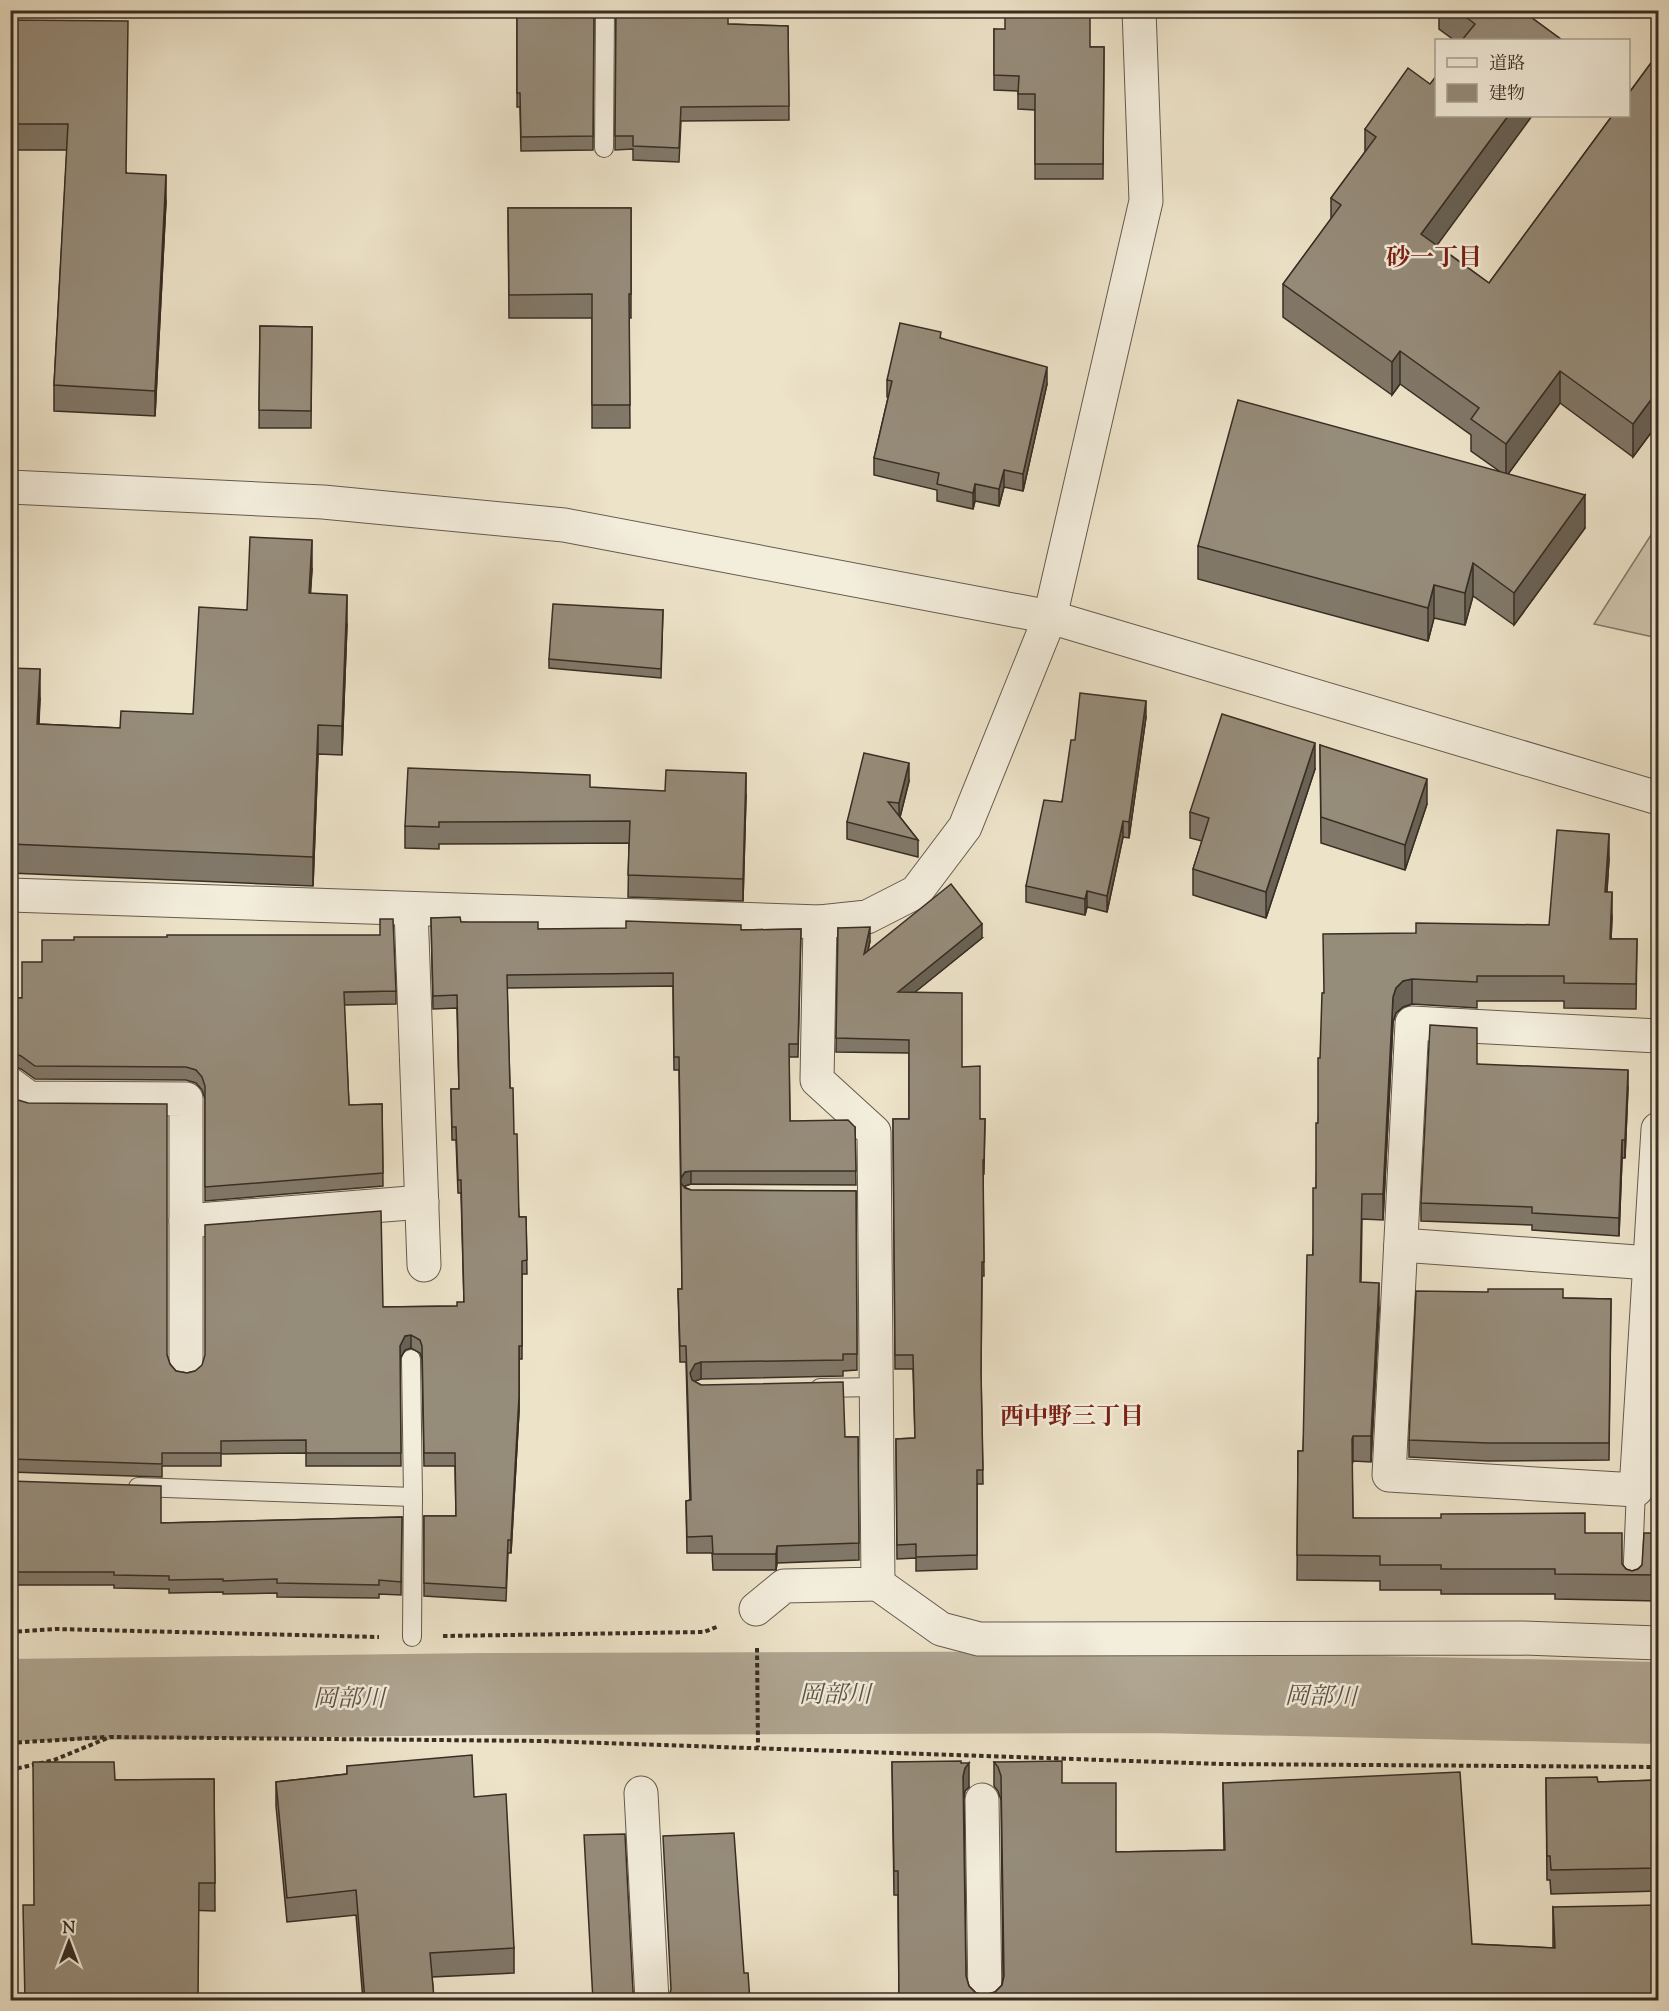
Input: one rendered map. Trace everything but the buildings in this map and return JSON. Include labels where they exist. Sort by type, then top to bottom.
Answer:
[{"type":"street","points":[[10,895],[820,922],[867,917],[916,892],[965,827],[1050,617],[1146,201],[1139,10]]},
{"type":"street","points":[[10,487],[323,502],[564,525],[1050,617],[1659,798]]},
{"type":"street","points":[[411,909],[424,1265]]},
{"type":"street","points":[[820,922],[817,1080],[874,1132],[863,1196],[876,1387],[878,1584]]},
{"type":"street","points":[[1659,1036],[1412,1023],[1389,1475],[1636,1490],[1659,1129]]},
{"type":"street","points":[[10,1084],[29,1098],[186,1099],[186,1368]]},
{"type":"street","points":[[186,1221],[422,1202]]},
{"type":"street","points":[[1401,1245],[1650,1263]]},
{"type":"street","points":[[756,1610],[784,1586],[878,1584],[941,1629],[979,1639],[1522,1638],[1659,1643]]},
{"type":"street","points":[[641,1793],[652,2001]]},
{"type":"street","points":[[982,1800],[985,2001]]},
{"type":"lane","points":[[604,148],[605,10]]},
{"type":"lane","points":[[411,1359],[412,1637]]},
{"type":"lane","points":[[806,1388],[876,1387]]},
{"type":"lane","points":[[117,1486],[413,1497]]},
{"type":"lane","points":[[1632,1585],[1636,1490]]},
{"type":"path","points":[[756,1610],[758,1747]]},
{"type":"path","points":[[10,1770],[54,1760],[110,1737]]},
{"type":"path","points":[[10,1743],[110,1737],[544,1741],[1220,1764],[1659,1767]]},
{"type":"shaded area","points":[[1658,524],[1658,638],[1594,624]]},
{"type":"waterway","name":"岡部川","points":[[10,1700],[482,1694],[1151,1692],[1658,1703]]},
{"type":"district","name":"砂一丁目","points":[[1434,257]]},
{"type":"district","name":"西中野三丁目","points":[[1072,1416]]}]
